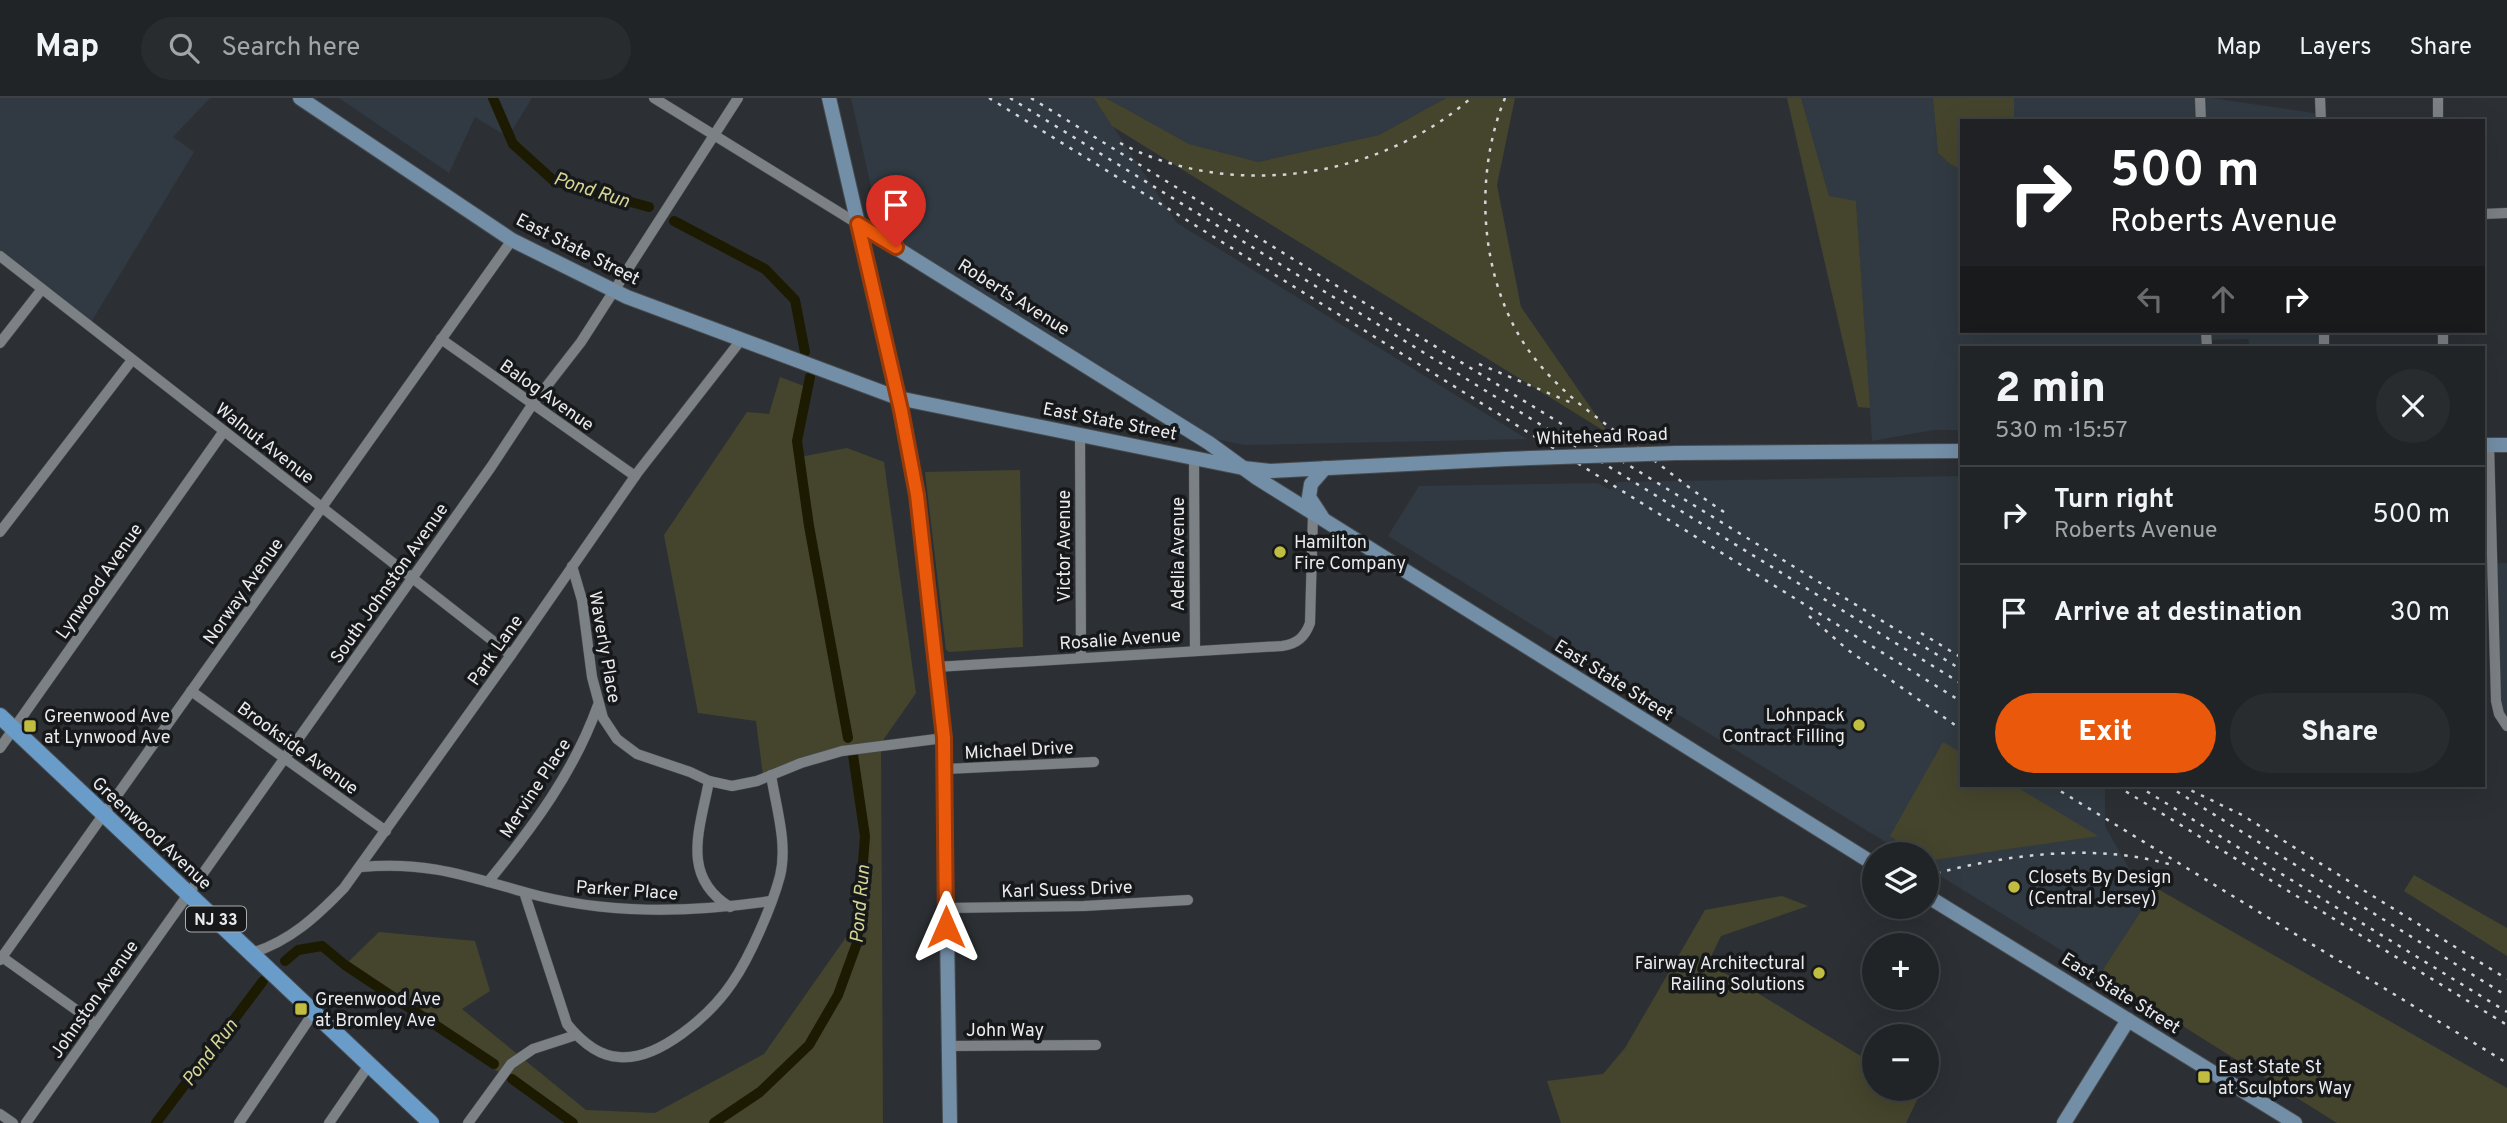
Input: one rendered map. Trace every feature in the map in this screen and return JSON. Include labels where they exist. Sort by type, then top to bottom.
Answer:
[{"type":"main road","name":"Greenwood Avenue","points":[[0,716],[431,1123]]},
{"type":"street","name":"East State Street","points":[[300,98],[512,240],[614,291],[898,398],[1243,468],[1862,856]]},
{"type":"street","name":"Roberts Avenue","points":[[654,98],[1092,369],[1211,444],[1243,468]]},
{"type":"street","name":"South Johnston Avenue","points":[[188,893],[491,467],[532,405],[580,342],[738,98]]},
{"type":"street","points":[[829,98],[898,398],[917,495],[946,769],[950,1123]]},
{"type":"street","points":[[2200,98],[2201,119]]},
{"type":"street","points":[[2320,98],[2320,119]]},
{"type":"street","points":[[2438,98],[2438,119]]},
{"type":"street","points":[[2485,214],[2507,213]]},
{"type":"street","name":"Norway Avenue","points":[[1,959],[512,240]]},
{"type":"street","name":"Walnut Avenue","points":[[0,256],[511,655]]},
{"type":"street","points":[[0,343],[42,289]]},
{"type":"street","name":"Balog Avenue","points":[[441,339],[635,476]]},
{"type":"street","name":"Park Lane","points":[[252,953],[272,946],[305,926],[325,908],[360,867],[635,476],[741,340]]},
{"type":"street","points":[[0,531],[132,360]]},
{"type":"street","name":"Lynwood Avenue","points":[[0,748],[224,431]]},
{"type":"street","name":"Victor Avenue","points":[[1080,435],[1081,657]]},
{"type":"street","points":[[2507,445],[2486,445],[2496,701],[2507,726]]},
{"type":"street","name":"Whitehead Road","points":[[1243,468],[1270,471],[1506,458],[1676,453],[1960,451]]},
{"type":"street","name":"Adelia Avenue","points":[[1194,458],[1195,650]]},
{"type":"street","points":[[1319,517],[1309,498],[1311,484],[1325,468]]},
{"type":"street","name":"Rosalie Avenue","points":[[936,667],[1289,645],[1303,637],[1310,623],[1319,517]]},
{"type":"street","name":"Waverly Place","points":[[572,566],[582,600],[586,645],[598,705],[608,728],[626,747],[638,754],[709,781],[732,786],[745,785],[842,751],[944,738]]},
{"type":"street","name":"Brookside Avenue","points":[[191,691],[386,831]]},
{"type":"street","name":"Mervine Place","points":[[488,882],[526,835],[568,771],[598,705]]},
{"type":"street","name":"Michael Drive","points":[[946,769],[1094,762]]},
{"type":"street","points":[[524,892],[562,1013],[576,1035],[600,1052],[622,1058],[635,1056],[676,1037],[708,1012],[733,982],[744,965],[771,901],[779,878],[782,850],[771,775]]},
{"type":"street","points":[[709,781],[696,848],[697,861],[704,883],[711,893],[730,907]]},
{"type":"street","name":"Parker Place","points":[[360,867],[410,865],[437,868],[524,892],[590,906],[622,909],[682,911],[771,901]]},
{"type":"street","name":"Johnston Avenue","points":[[26,1123],[188,893]]},
{"type":"street","name":"Karl Suess Drive","points":[[946,908],[1188,900]]},
{"type":"street","name":"East State Street","points":[[1939,903],[2295,1123]]},
{"type":"street","points":[[1,959],[96,1024]]},
{"type":"street","points":[[239,1123],[314,1012]]},
{"type":"street","points":[[2064,1123],[2128,1020]]},
{"type":"street","points":[[468,1123],[511,1064],[533,1049],[576,1035]]},
{"type":"street","name":"John Way","points":[[948,1046],[1097,1045]]},
{"type":"street","points":[[329,1123],[369,1065]]},
{"type":"street","points":[[0,1114],[13,1123]]},
{"type":"shaded area","points":[[0,98],[210,98],[173,137],[194,152],[90,324],[0,254]]},
{"type":"shaded area","points":[[339,98],[532,98],[508,137],[475,117],[449,173]]},
{"type":"shaded area","points":[[851,98],[1094,98],[1177,223],[1527,439],[1244,445],[1198,435],[882,235]]},
{"type":"shaded area","points":[[1106,98],[1446,98],[1379,135],[1258,162],[1189,144]]},
{"type":"shaded area","points":[[1801,98],[1933,98],[1938,153],[1960,169],[1960,333],[2326,333],[2326,346],[2250,346],[2248,339],[2208,340],[2208,346],[1960,346],[1960,430],[1933,430],[1872,441],[1856,202],[1829,196]]},
{"type":"shaded area","points":[[2014,98],[2211,98],[2321,114],[2321,119],[2014,119]]},
{"type":"shaded area","points":[[1960,476],[1960,787],[2105,787],[2105,826],[2134,878],[2156,888],[2100,974],[1939,875],[1939,842],[1885,842],[1388,536],[1419,486],[1598,483],[1610,490],[1617,482]]},
{"type":"shaded area","points":[[2491,563],[2507,563],[2505,715],[2498,703]]},
{"type":"green space","points":[[1094,98],[1106,98],[1189,144],[1258,162],[1379,135],[1446,98],[1515,98],[1497,185],[1521,307],[1609,434],[1112,126]]},
{"type":"green space","points":[[1787,98],[1801,98],[1829,196],[1856,201],[1870,408],[1858,407]]},
{"type":"green space","points":[[1933,98],[2014,98],[2014,119],[1960,119],[1960,169],[1938,153]]},
{"type":"green space","points":[[780,377],[809,388],[795,458],[847,448],[884,462],[916,693],[881,743],[883,1123],[572,1123],[345,965],[379,932],[475,941],[490,991],[462,1009],[586,1110],[655,1113],[764,1054],[856,923],[865,826],[847,749],[763,775],[756,721],[698,713],[664,535],[747,412],[769,414]]},
{"type":"green space","points":[[1020,470],[1023,647],[949,652],[946,650],[925,472]]},
{"type":"green space","points":[[1943,742],[1960,752],[1960,787],[2017,787],[2098,836],[1939,859],[1939,842],[1899,842],[1890,836]]},
{"type":"green space","points":[[2414,875],[2507,928],[2507,956],[2404,891]]},
{"type":"green space","points":[[2156,888],[2507,1088],[2507,1123],[2337,1123],[2100,974]]},
{"type":"green space","points":[[1782,896],[1808,906],[1721,936],[1708,963],[1862,1057],[1862,1101],[1917,1101],[1906,1123],[1561,1123],[1547,1081],[1603,1074],[1625,1048],[1705,910]]},
{"type":"waterway","name":"Pond Run","points":[[493,98],[513,144],[554,181],[649,207]]},
{"type":"waterway","name":"Pond Run","points":[[674,221],[765,269],[795,300],[805,352]]},
{"type":"waterway","name":"Pond Run","points":[[810,377],[797,441],[809,526],[848,738]]},
{"type":"waterway","name":"Pond Run","points":[[714,1123],[760,1092],[809,1045],[838,995],[857,943],[865,836],[853,755]]},
{"type":"waterway","points":[[285,961],[298,950],[322,946],[345,965],[494,1064]]},
{"type":"waterway","name":"Pond Run","points":[[156,1123],[263,981]]},
{"type":"waterway","name":"Pond Run","points":[[512,1079],[573,1123]]},
{"type":"railway","points":[[989,98],[1960,701]]},
{"type":"railway","points":[[1010,98],[1960,683]]},
{"type":"railway","points":[[1031,98],[1960,669]]},
{"type":"railway","points":[[1120,143],[1163,161],[1208,172],[1255,176],[1302,173],[1349,163],[1393,147],[1434,126],[1471,98]]},
{"type":"railway","points":[[1505,98],[1494,130],[1488,165],[1485,200],[1487,236],[1504,305],[1520,337],[1540,365],[1574,399],[1727,514]]},
{"type":"railway","points":[[1479,364],[1572,403]]},
{"type":"railway","points":[[1809,616],[1848,650],[1960,729]]},
{"type":"railway","points":[[1921,633],[1960,657]]},
{"type":"railway","points":[[2054,787],[2507,1063]]},
{"type":"railway","points":[[2119,787],[2507,1025]]},
{"type":"railway","points":[[2140,787],[2507,1012]]},
{"type":"railway","points":[[2170,787],[2507,996]]},
{"type":"railway","points":[[2184,787],[2242,815],[2507,979]]},
{"type":"railway","points":[[1939,872],[2024,856],[2085,853],[2144,858],[2172,865]]},
{"type":"place","name":"Hamilton Fire Company","points":[[1280,552]]},
{"type":"place","name":"Lohnpack Contract Filling","points":[[1859,725]]},
{"type":"place","name":"Greenwood Ave at Lynwood Ave","points":[[30,726]]},
{"type":"place","name":"Closets By Design (Central Jersey)","points":[[2014,887]]},
{"type":"place","name":"Fairway Architectural Railing Solutions","points":[[1819,973]]},
{"type":"place","name":"Greenwood Ave at Bromley Ave","points":[[301,1009]]},
{"type":"place","name":"East State St at Sculptors Way","points":[[2204,1077]]},
{"type":"route","points":[[896,247],[858,224],[901,410],[917,495],[946,766],[946,927]]}]
